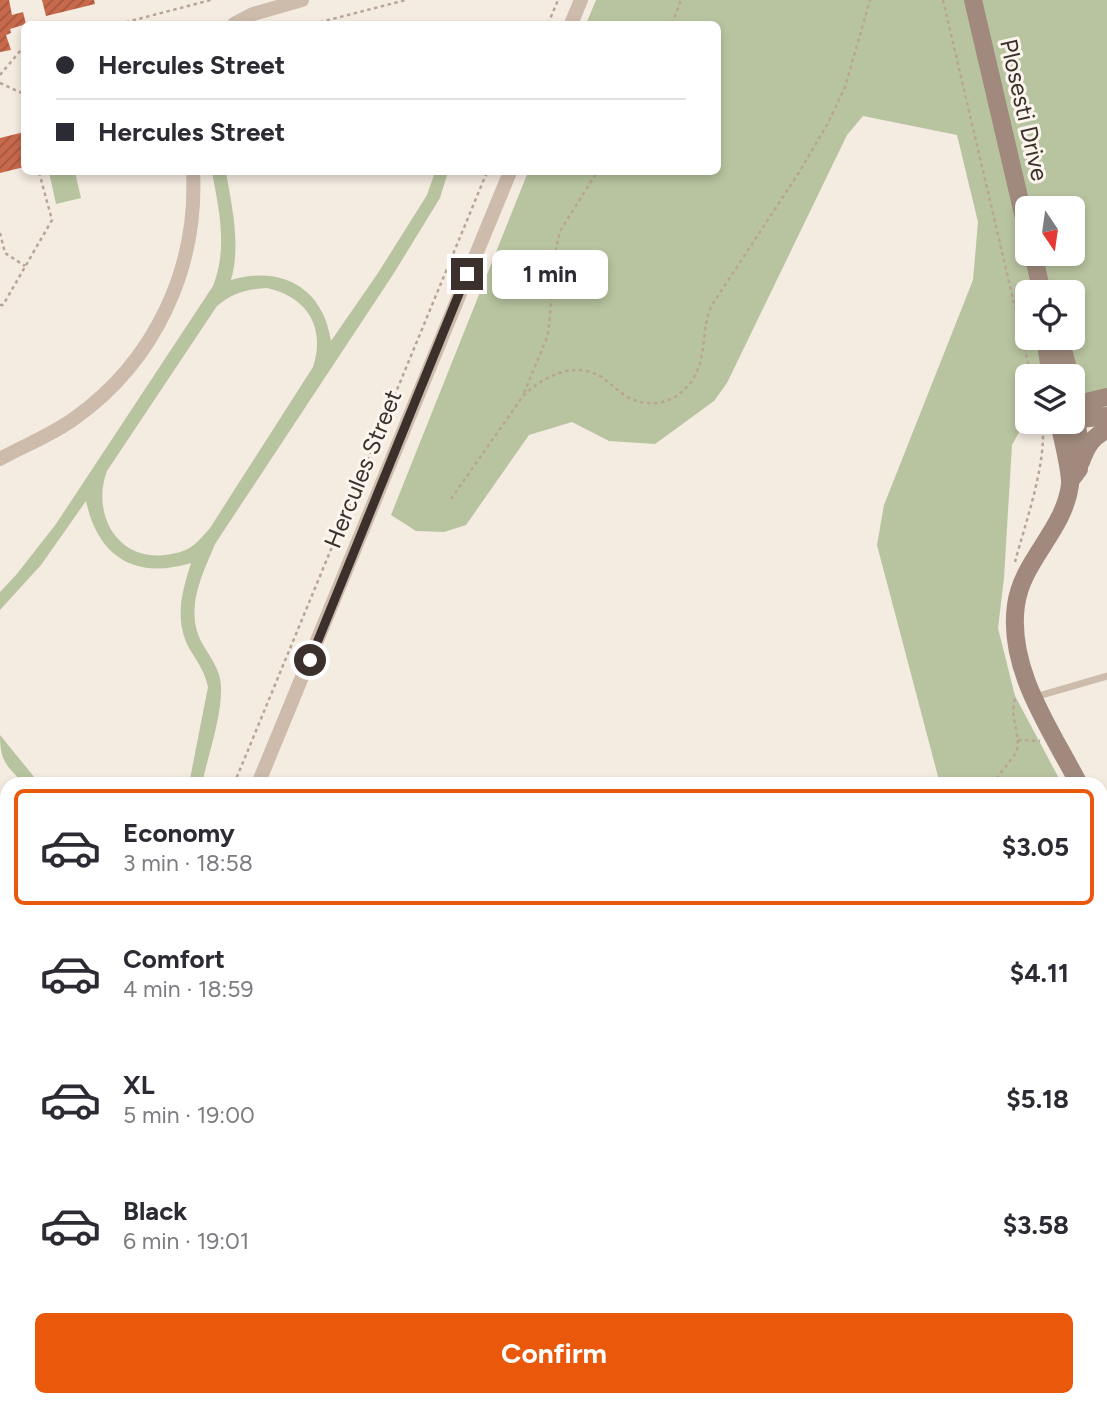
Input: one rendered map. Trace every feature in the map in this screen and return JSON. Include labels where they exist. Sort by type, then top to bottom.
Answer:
[{"type":"street","points":[[240,21],[253,14],[302,0]]},
{"type":"street","points":[[572,21],[581,0]]},
{"type":"street","name":"Plosesti Drive","points":[[973,0],[1019,196]]},
{"type":"street","points":[[0,459],[52,433],[94,404],[144,350],[175,291],[185,260],[192,216],[192,175]]},
{"type":"street","name":"Hercules Street","points":[[261,777],[509,175]]},
{"type":"street","points":[[1085,406],[1090,401],[1107,397]]},
{"type":"street","points":[[1085,415],[1107,416]]},
{"type":"street","points":[[1075,777],[1023,672],[1016,639],[1016,606],[1026,571],[1051,536],[1066,505],[1074,475],[1086,447],[1107,430]]},
{"type":"street","points":[[1062,434],[1074,475]]},
{"type":"street","points":[[1074,475],[1075,434]]},
{"type":"lane","points":[[1034,697],[1107,676]]},
{"type":"path","points":[[130,21],[211,0]]},
{"type":"path","points":[[325,21],[406,0]]},
{"type":"path","points":[[549,21],[558,0]]},
{"type":"path","points":[[673,21],[681,0]]},
{"type":"path","points":[[451,499],[523,396],[546,378],[579,370],[589,371],[602,377],[628,397],[653,404],[672,399],[689,385],[696,375],[712,305],[805,163],[845,87],[870,0]]},
{"type":"path","points":[[943,0],[1028,364]]},
{"type":"path","points":[[0,75],[21,50]]},
{"type":"path","points":[[0,83],[21,93]]},
{"type":"path","points":[[0,305],[3,305],[52,220],[40,175]]},
{"type":"path","points":[[237,777],[486,175]]},
{"type":"path","points":[[523,396],[548,335],[560,231],[595,175]]},
{"type":"path","points":[[0,233],[5,253],[25,265]]},
{"type":"path","points":[[997,777],[1017,752],[1018,740],[1013,712],[1017,685]]},
{"type":"path","points":[[1018,740],[1045,741]]},
{"type":"green space","points":[[596,0],[1107,0],[1107,392],[1085,397],[1085,364],[1015,364],[1015,434],[1018,434],[1012,445],[1004,578],[998,628],[1015,696],[1058,777],[938,777],[877,545],[884,505],[973,280],[978,222],[957,135],[863,116],[847,135],[727,383],[714,401],[655,444],[609,441],[572,422],[529,435],[466,525],[444,532],[416,531],[391,515],[527,175],[721,175],[721,21],[587,21]]},
{"type":"green space","points":[[50,175],[76,175],[81,198],[56,204]]},
{"type":"green space","points":[[212,175],[227,175],[235,240],[231,280],[267,276],[283,278],[297,285],[309,294],[319,307],[331,341],[427,195],[434,175],[447,175],[440,198],[394,273],[215,544],[197,593],[195,618],[202,643],[219,675],[221,699],[204,777],[190,777],[208,687],[203,671],[184,637],[182,627],[182,595],[191,563],[171,568],[153,568],[136,566],[122,559],[110,550],[100,537],[86,501],[41,565],[0,610],[0,592],[56,524],[213,286],[220,258],[219,215]],"holes":[[[267,288],[303,306],[315,327],[317,339],[313,367],[210,528],[194,545],[172,554],[148,555],[121,542],[112,531],[103,503],[107,471],[217,306],[234,295]]]},
{"type":"green space","points":[[0,735],[34,777],[18,777],[5,762]]},
{"type":"building","points":[[0,0],[9,0],[12,15],[23,12],[25,21],[10,29],[11,33],[6,35],[11,50],[0,52]]},
{"type":"building","points":[[42,0],[94,0],[95,4],[46,16]]},
{"type":"building","points":[[21,133],[21,168],[0,173],[0,138]]},
{"type":"route","points":[[310,660],[467,274]]}]
